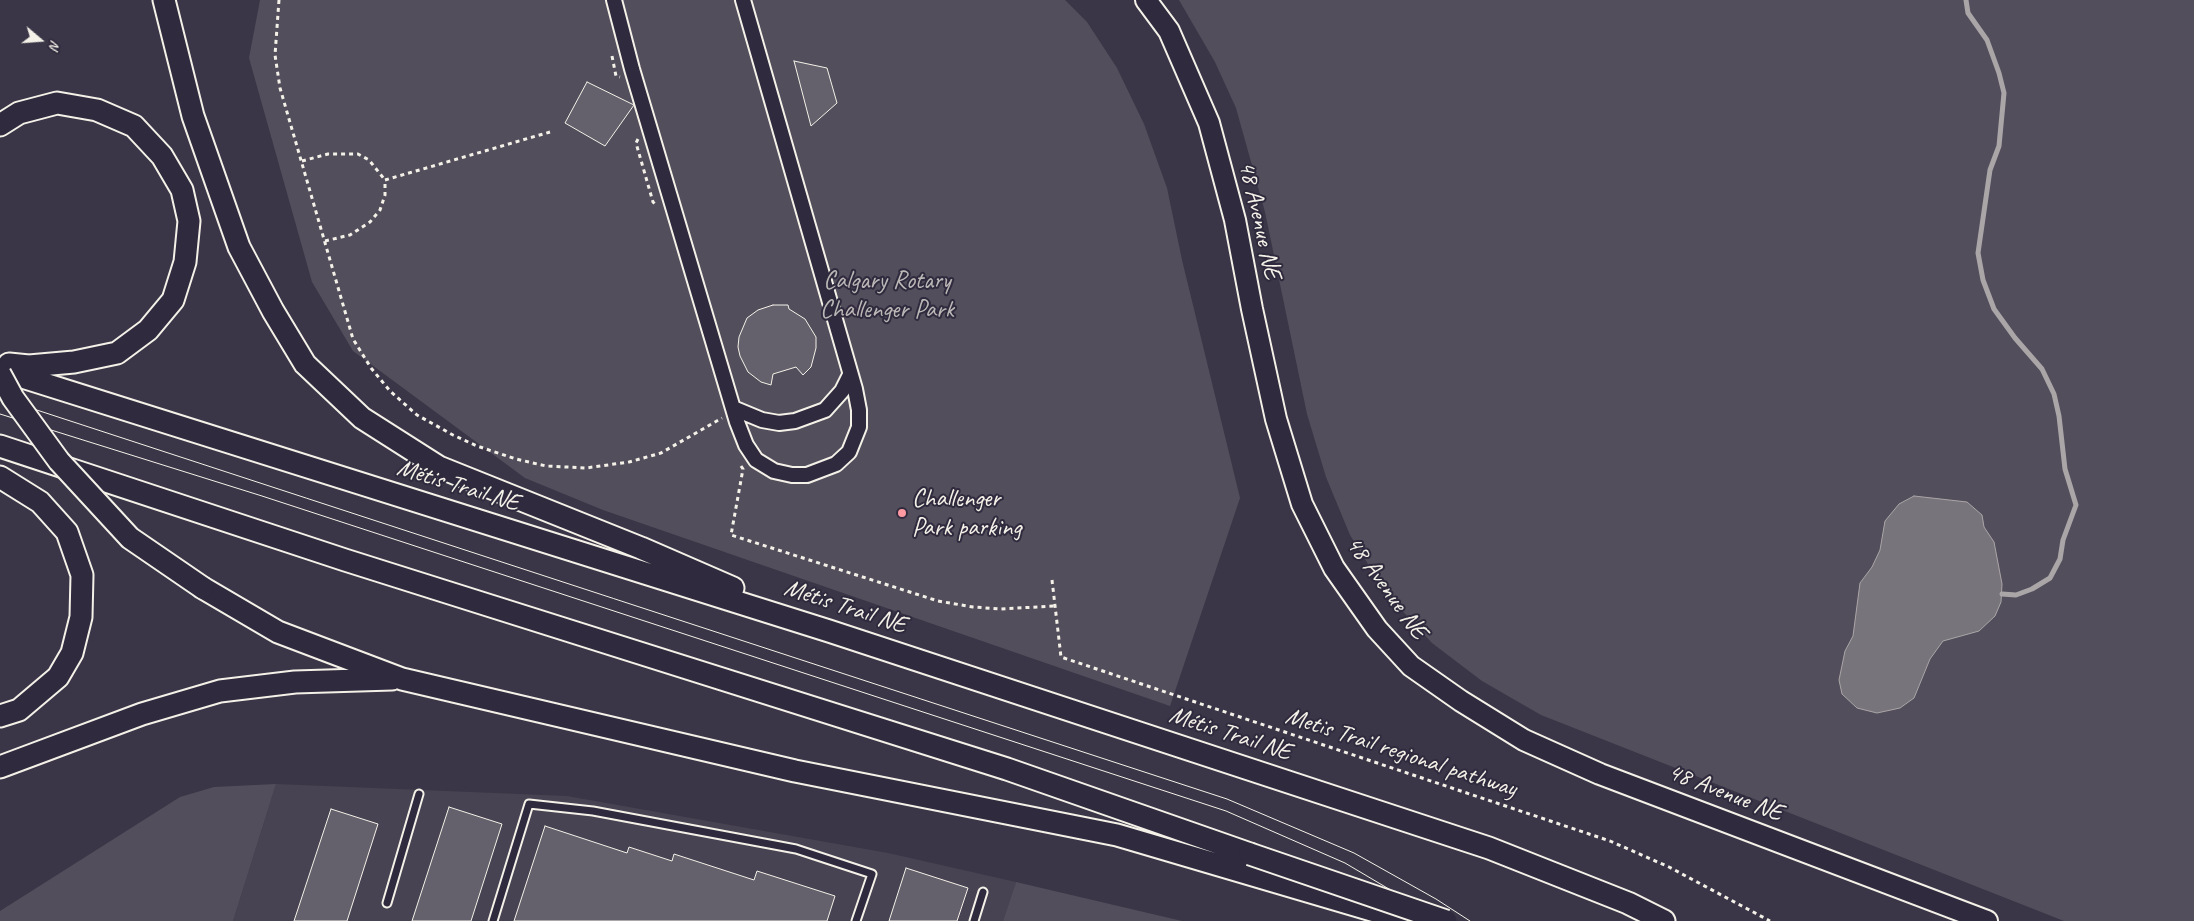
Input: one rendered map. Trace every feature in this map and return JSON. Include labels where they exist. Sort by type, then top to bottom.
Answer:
[{"type":"main road","points":[[164,0],[192,116],[239,247],[305,364],[362,418],[439,467],[641,548],[830,631]]},
{"type":"main road","points":[[0,125],[20,113],[57,104],[97,110],[134,126],[162,156],[182,190],[189,221],[185,262],[173,300],[148,330],[117,353],[109,355],[74,362],[29,366],[0,362]]},
{"type":"main road","name":"Métis Trail NE","points":[[0,370],[830,631],[1489,848],[1628,903],[1664,921]]},
{"type":"main road","points":[[0,374],[12,398],[59,461],[130,538],[202,588],[278,632],[402,679],[795,770],[1246,863],[1446,921]]},
{"type":"main road","points":[[0,446],[345,560],[1007,769],[1246,863],[1409,921]]},
{"type":"main road","points":[[0,477],[40,502],[67,532],[82,575],[81,617],[72,652],[58,677],[19,710],[0,716]]},
{"type":"main road","points":[[0,767],[142,714],[220,690],[295,682],[402,679]]},
{"type":"street","points":[[614,0],[726,408],[756,460],[774,471],[792,475],[807,475],[836,464],[849,452],[856,440],[859,427],[859,410],[743,0]]},
{"type":"street","name":"48 Avenue NE","points":[[1146,0],[1169,31],[1209,123],[1235,220],[1276,419],[1302,504],[1334,568],[1377,629],[1411,666],[1461,701],[1524,740],[1600,774],[1987,921]]},
{"type":"street","points":[[726,408],[762,420],[779,423],[795,421],[825,410],[842,391],[850,375]]},
{"type":"lane","points":[[387,903],[419,794]]},
{"type":"lane","points":[[493,921],[529,804],[593,811],[796,849],[872,874],[856,921]]},
{"type":"lane","points":[[974,921],[983,892]]},
{"type":"path","points":[[279,0],[275,55],[280,88],[353,339],[371,368],[390,391],[417,415],[477,446],[516,459],[546,466],[586,468],[629,462],[661,453],[722,418],[726,408]]},
{"type":"path","points":[[609,47],[616,76],[623,77]]},
{"type":"path","points":[[385,180],[550,132]]},
{"type":"path","points":[[640,136],[636,143],[653,202],[660,209]]},
{"type":"path","points":[[302,161],[328,154],[358,154],[369,160],[379,170],[385,180],[385,195],[380,210],[370,222],[350,235],[325,241]]},
{"type":"path","points":[[722,418],[726,427]]},
{"type":"path","points":[[739,461],[743,469],[731,535],[938,602],[973,607],[1054,606],[1052,580]]},
{"type":"path","name":"Metis Trail regional pathway","points":[[1054,606],[1061,657],[1610,842],[1668,868],[1770,921]]},
{"type":"shaded area","points":[[1914,496],[1967,502],[1982,515],[1984,527],[1994,542],[2002,584],[2001,602],[1995,616],[1979,631],[1943,641],[1930,659],[1914,698],[1900,708],[1877,713],[1857,708],[1842,694],[1839,680],[1845,651],[1853,636],[1860,583],[1872,567],[1880,550],[1885,521],[1899,504]]},
{"type":"shaded area","points":[[276,784],[567,796],[888,853],[1016,882],[1003,921],[233,921]]},
{"type":"green space","name":"Calgary Rotary Challenger Park","points":[[260,0],[1065,0],[1087,22],[1117,68],[1144,124],[1167,188],[1182,260],[1240,498],[1170,706],[603,510],[525,478],[353,351],[312,282],[249,58]]},
{"type":"green space","points":[[1179,0],[2194,0],[2194,921],[2064,921],[1541,715],[1482,681],[1432,643],[1386,593],[1350,535],[1326,477],[1307,414],[1265,212],[1236,108],[1215,62]]},
{"type":"green space","points":[[276,784],[233,921],[0,921],[0,911],[180,797],[214,787]]},
{"type":"green space","points":[[1016,882],[1182,921],[1003,921]]},
{"type":"building","points":[[794,61],[827,68],[837,103],[811,126]]},
{"type":"building","points":[[587,82],[634,105],[605,146],[565,123]]},
{"type":"building","points":[[773,305],[788,305],[789,309],[805,319],[816,337],[816,348],[811,367],[803,375],[796,367],[773,374],[771,385],[761,382],[748,372],[738,347],[739,337],[747,318],[758,310]]},
{"type":"building","points":[[449,807],[502,824],[471,921],[412,921]]},
{"type":"building","points":[[331,809],[378,824],[347,921],[294,921]]},
{"type":"building","points":[[545,826],[627,853],[629,847],[672,861],[674,854],[754,880],[757,871],[835,896],[827,921],[514,921]]},
{"type":"building","points":[[906,868],[968,888],[957,921],[889,921]]},
{"type":"waterway","points":[[1966,0],[1968,13],[1987,40],[2004,93],[1999,146],[1990,170],[1978,253],[1983,280],[1994,309],[2015,338],[2042,369],[2054,394],[2059,416],[2065,469],[2076,505],[2063,540],[2060,559],[2050,578],[2032,589],[2016,595],[2002,594]]},
{"type":"tram line","points":[[0,398],[1227,799],[1354,853],[1436,899],[1470,921]]},
{"type":"tram line","points":[[0,414],[262,496],[1226,811],[1345,863],[1443,921]]},
{"type":"place","name":"Challenger Park parking","points":[[902,513]]}]
